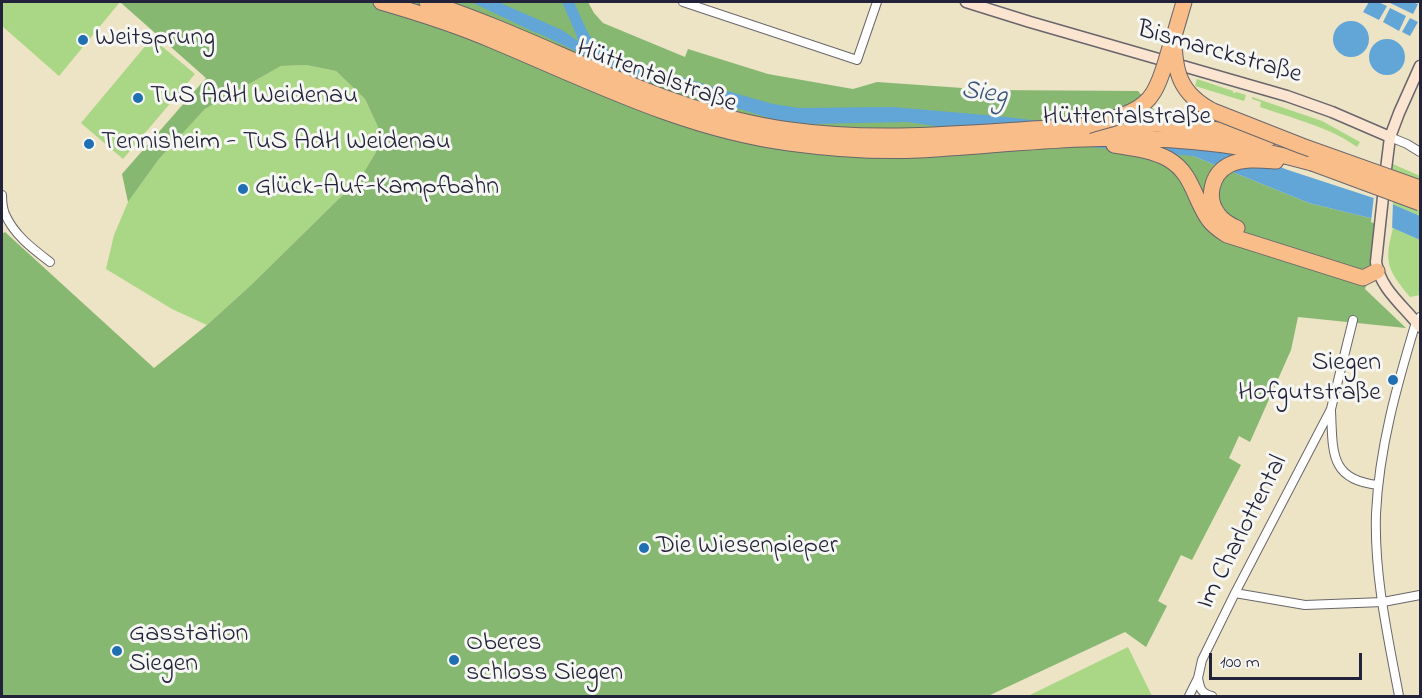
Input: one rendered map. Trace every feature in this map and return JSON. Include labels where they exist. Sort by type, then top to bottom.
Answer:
[{"type":"highway","name":"Hüttentalstraße","points":[[381,2],[427,15],[492,40],[691,122],[787,143],[865,150],[917,150],[1157,124],[1189,126],[1235,131],[1302,146],[1420,188]]},
{"type":"highway","name":"Hüttentalstraße","points":[[427,2],[497,27],[685,105],[720,116],[777,128],[829,135],[900,136],[1084,132],[1188,140],[1279,153],[1420,203]]},
{"type":"highway","points":[[1084,132],[1133,111],[1148,100],[1157,86],[1184,2]]},
{"type":"highway","points":[[1174,36],[1174,52],[1180,79],[1197,102],[1302,146]]},
{"type":"highway","points":[[1084,132],[1169,159],[1204,195],[1208,219],[1227,235],[1362,278],[1377,271]]},
{"type":"highway","points":[[1204,195],[1226,166],[1232,164],[1256,160],[1312,163]]},
{"type":"street","points":[[683,2],[857,60],[878,2]]},
{"type":"street","name":"Bismarckstraße","points":[[966,2],[1001,7],[1162,60],[1316,106],[1407,144],[1420,152]]},
{"type":"street","points":[[1162,60],[1178,2]]},
{"type":"street","points":[[1399,696],[1383,602],[1376,515],[1382,452],[1388,421],[1419,322],[1384,285],[1377,271],[1376,262],[1390,137],[1420,66]]},
{"type":"street","points":[[2,195],[4,213],[17,233],[50,262]]},
{"type":"street","name":"Im Charlottental","points":[[1189,696],[1198,678],[1203,660],[1235,593],[1331,409],[1353,320]]},
{"type":"street","name":"Im Charlottental","points":[[1331,409],[1334,457],[1343,472],[1354,479],[1378,485]]},
{"type":"street","points":[[1235,593],[1305,604],[1383,602],[1420,595]]},
{"type":"street","points":[[1198,678],[1199,687],[1204,694],[1212,696]]},
{"type":"green space","points":[[2,2],[120,2],[59,76],[2,26]]},
{"type":"green space","points":[[120,2],[588,2],[603,23],[685,57],[688,49],[768,74],[853,89],[877,82],[991,90],[1138,91],[1193,156],[1309,203],[1370,218],[1387,225],[1365,289],[1406,328],[1298,317],[1291,350],[1250,442],[1239,436],[1229,458],[1241,465],[1192,560],[1181,555],[1158,601],[1167,606],[1146,647],[1125,632],[988,696],[2,696],[2,234],[5,232],[154,368],[251,285],[361,177],[376,152],[378,127],[365,99],[336,71],[306,65],[281,66],[205,109],[159,159],[128,202],[122,174],[206,78]]},
{"type":"green space","name":"TuS AdH Weidenau","points":[[152,38],[195,74],[123,159],[81,123]]},
{"type":"green space","name":"Glück-Auf-Kampfbahn","points":[[306,65],[336,71],[365,99],[378,127],[376,152],[361,177],[207,325],[172,309],[106,269],[114,235],[128,202],[159,159],[205,109],[281,66]]},
{"type":"green space","points":[[1197,79],[1233,91],[1233,93],[1246,95],[1244,101],[1195,86]]},
{"type":"green space","points":[[1252,97],[1322,121],[1360,142],[1357,147],[1323,128],[1260,107],[1261,102]]},
{"type":"green space","points":[[1393,164],[1420,176],[1420,216],[1389,203]]},
{"type":"green space","points":[[1393,228],[1420,240],[1420,295],[1410,297],[1392,272],[1388,258]]},
{"type":"green space","points":[[1128,647],[1152,696],[1028,696]]},
{"type":"water","points":[[471,2],[498,2],[562,30],[578,41],[562,2],[574,2],[593,41],[614,54],[645,66],[773,104],[799,108],[892,107],[1201,137],[1420,216],[1420,240],[1370,218],[1309,203],[1193,156],[1077,146],[907,122],[812,124],[776,120],[640,79]]},
{"type":"water","points":[[1369,2],[1378,2],[1387,6],[1379,20],[1363,12]]},
{"type":"water","points":[[1388,2],[1412,2],[1418,4],[1413,14]]},
{"type":"water","points":[[1390,8],[1406,16],[1399,31],[1383,22]]},
{"type":"water","points":[[1410,18],[1418,22],[1410,36],[1402,32]]},
{"type":"water","points":[[1351,21],[1364,26],[1369,39],[1364,52],[1351,57],[1338,52],[1333,39],[1338,26]]},
{"type":"water","points":[[1387,39],[1400,44],[1405,57],[1400,70],[1387,75],[1374,70],[1369,57],[1374,44]]},
{"type":"pier","points":[[1374,195],[1393,201],[1392,231],[1371,222]]},
{"type":"place","name":"Weitsprung","points":[[83,40]]},
{"type":"place","name":"TuS AdH Weidenau","points":[[138,98]]},
{"type":"place","name":"Tennisheim - TuS AdH Weidenau","points":[[89,144]]},
{"type":"place","name":"Glück-Auf-Kampfbahn","points":[[243,189]]},
{"type":"place","name":"Siegen Hofgutstraße","points":[[1393,380]]},
{"type":"place","name":"Die Wiesenpieper","points":[[644,548]]},
{"type":"place","name":"Gasstation Siegen","points":[[117,651]]},
{"type":"place","name":"Oberes schloss Siegen","points":[[454,660]]},
{"type":"water label","name":"Sieg","points":[[984,95]]}]
